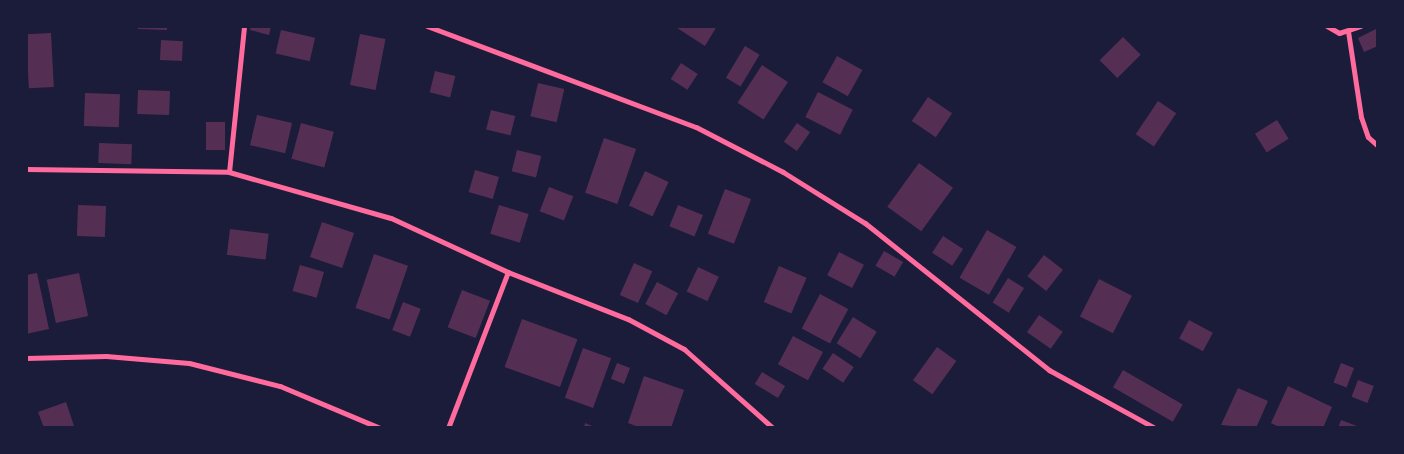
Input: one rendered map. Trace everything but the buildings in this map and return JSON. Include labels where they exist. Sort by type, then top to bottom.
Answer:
[{"type":"street","points":[[229,172],[244,26]]},
{"type":"street","points":[[427,26],[696,127],[783,172],[865,223],[1049,370],[1155,428]]},
{"type":"street","points":[[1327,26],[1339,33],[1360,26]]},
{"type":"street","points":[[1348,31],[1361,117],[1368,137],[1378,146]]},
{"type":"street","points":[[26,169],[229,172],[391,218],[508,272],[628,319],[684,349],[774,428]]},
{"type":"street","points":[[448,428],[508,272]]},
{"type":"street","points":[[26,358],[106,356],[190,363],[280,386],[380,428]]}]
